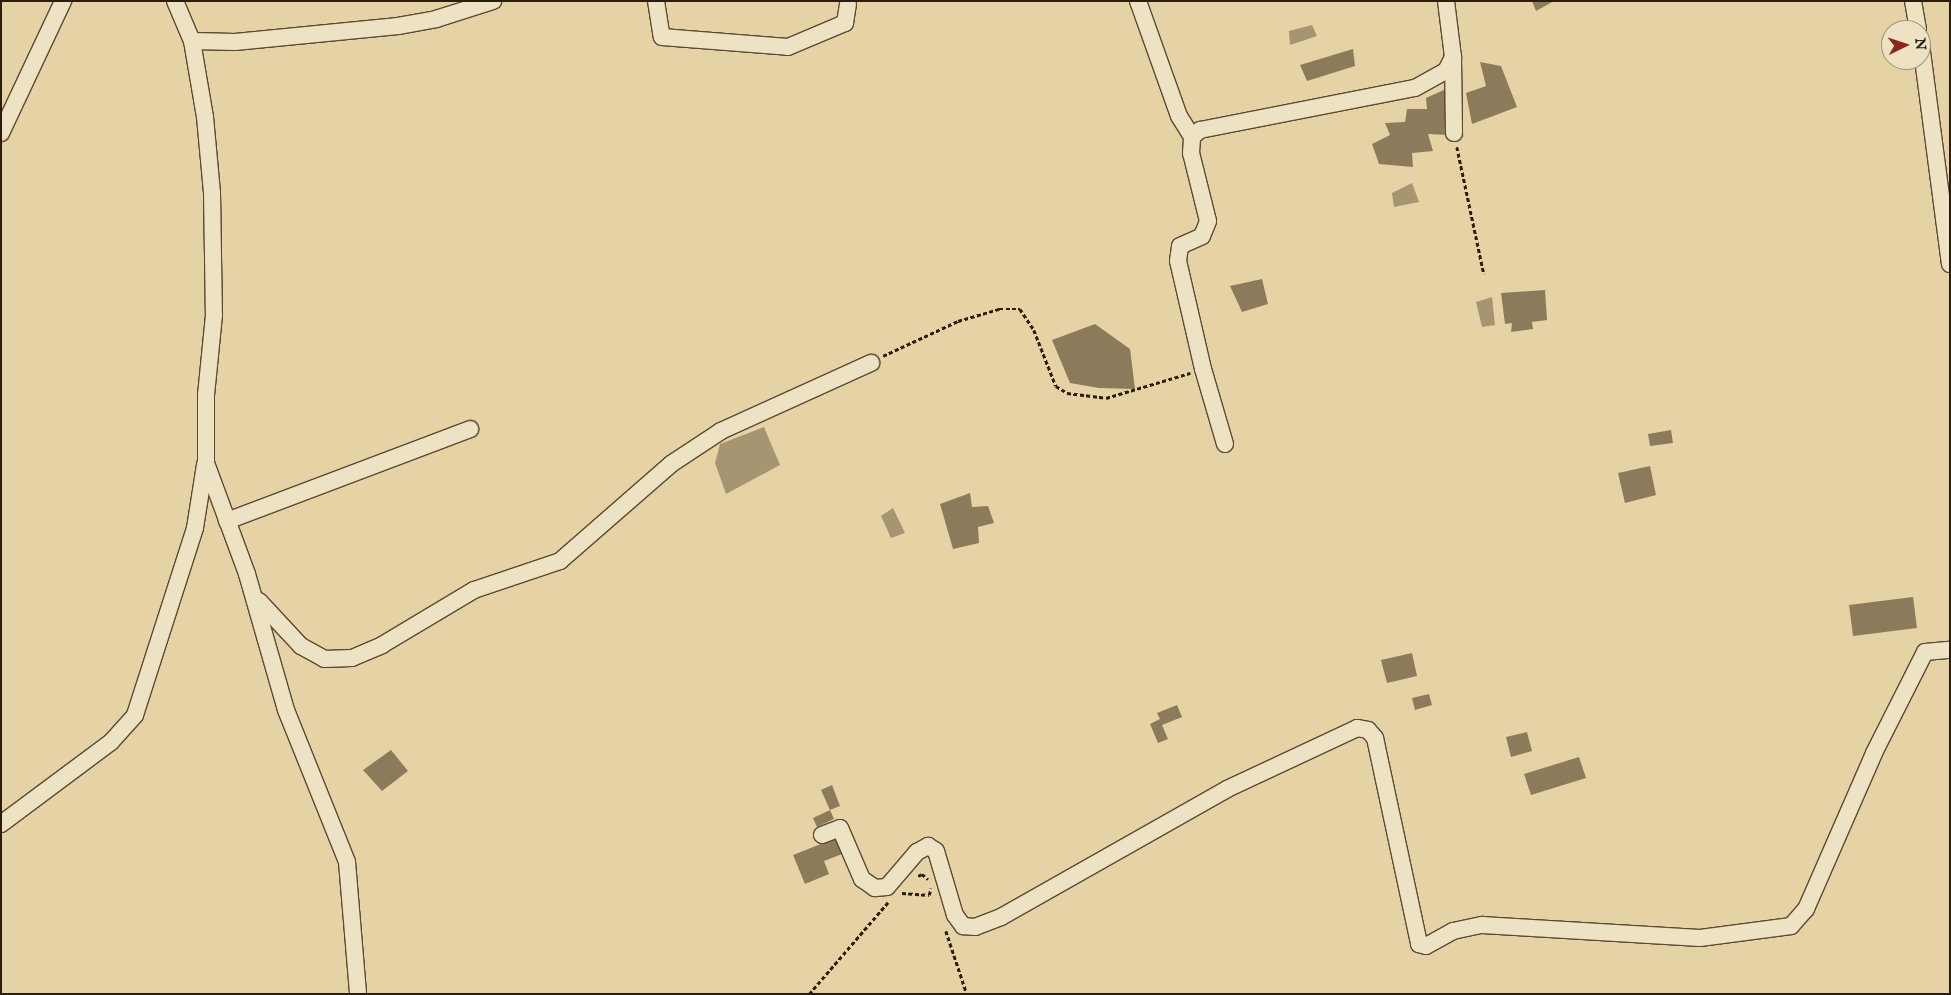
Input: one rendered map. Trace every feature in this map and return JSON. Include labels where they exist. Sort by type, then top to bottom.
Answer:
[{"type":"street","points":[[1,132],[64,1]]},
{"type":"street","points":[[1,824],[111,742],[135,714],[194,528],[206,463],[206,395],[214,315],[212,193],[205,117],[192,41],[175,1]]},
{"type":"street","points":[[192,41],[235,42],[398,26],[436,19],[493,1]]},
{"type":"street","points":[[656,1],[662,37],[788,47],[845,23],[848,4]]},
{"type":"street","points":[[1138,1],[1179,116],[1192,137],[1191,153],[1208,221],[1202,236],[1180,246],[1178,261],[1203,369],[1224,444]]},
{"type":"street","points":[[1446,1],[1453,57],[1454,133]]},
{"type":"street","points":[[1913,1],[1916,20]]},
{"type":"street","points":[[1192,137],[1200,130],[1414,88],[1446,71],[1453,57]]},
{"type":"street","points":[[1924,70],[1950,264]]},
{"type":"street","points":[[253,594],[301,646],[324,659],[352,658],[382,645],[474,590],[560,561],[672,464],[721,431],[871,363]]},
{"type":"street","points":[[227,521],[470,429]]},
{"type":"street","points":[[206,463],[253,594],[286,710],[347,862],[358,994]]},
{"type":"street","points":[[822,835],[840,828],[862,880],[875,888],[892,893],[917,852],[928,846],[936,851],[955,914],[963,926],[975,927],[1001,917],[1227,789],[1357,728],[1368,730],[1375,738],[1419,944],[1426,946],[1453,931],[1482,925],[1691,938],[1792,926],[1806,909],[1874,753],[1925,652],[1950,650]]},
{"type":"path","points":[[1454,133],[1484,274]]},
{"type":"path","points":[[871,363],[958,321],[999,309],[1020,309],[1034,330],[1056,386],[1067,394],[1106,398],[1203,369]]},
{"type":"path","points":[[915,877],[922,874],[932,886],[935,896]]},
{"type":"path","points":[[809,994],[892,893],[911,896],[929,895],[932,886]]},
{"type":"path","points":[[944,922],[967,994]]},
{"type":"shaded area","points":[[1312,25],[1317,36],[1290,45],[1289,31]]},
{"type":"shaded area","points":[[1412,183],[1419,202],[1394,207],[1392,193]]},
{"type":"shaded area","points":[[1492,297],[1495,325],[1482,327],[1476,302]]},
{"type":"shaded area","points":[[764,427],[780,465],[726,494],[715,463],[720,444]]},
{"type":"shaded area","points":[[893,508],[905,533],[891,538],[881,516]]},
{"type":"building","points":[[1532,1],[1554,1],[1536,11]]},
{"type":"building","points":[[1353,49],[1355,66],[1307,81],[1300,65]]},
{"type":"building","points":[[1480,62],[1501,66],[1517,107],[1472,124],[1466,93],[1486,86]]},
{"type":"building","points":[[1446,89],[1448,135],[1428,134],[1433,151],[1412,153],[1413,167],[1379,164],[1372,144],[1390,135],[1385,123],[1405,122],[1407,109],[1427,109],[1426,98]]},
{"type":"building","points":[[1262,279],[1268,304],[1242,312],[1230,286]]},
{"type":"building","points":[[1545,290],[1547,320],[1532,322],[1533,329],[1511,332],[1512,323],[1505,324],[1501,293]]},
{"type":"building","points":[[1095,324],[1130,349],[1135,389],[1099,388],[1070,383],[1052,340]]},
{"type":"building","points":[[1671,430],[1673,443],[1650,446],[1648,434]]},
{"type":"building","points":[[1650,466],[1656,495],[1625,503],[1618,473]]},
{"type":"building","points":[[970,493],[972,507],[988,506],[994,523],[978,527],[979,543],[953,549],[940,504]]},
{"type":"building","points":[[1913,597],[1917,628],[1853,636],[1849,605]]},
{"type":"building","points":[[1412,653],[1417,676],[1387,683],[1381,660]]},
{"type":"building","points":[[1429,694],[1432,705],[1415,710],[1412,698]]},
{"type":"building","points":[[1177,705],[1182,717],[1162,725],[1168,739],[1158,743],[1150,724],[1160,719],[1157,713]]},
{"type":"building","points":[[1527,732],[1532,751],[1511,757],[1506,737]]},
{"type":"building","points":[[391,750],[408,771],[382,791],[363,770]]},
{"type":"building","points":[[1579,757],[1586,778],[1531,795],[1524,774]]},
{"type":"building","points":[[832,785],[840,806],[830,810],[821,790]]},
{"type":"building","points":[[830,810],[834,819],[817,827],[813,818]]},
{"type":"building","points":[[836,838],[842,854],[824,861],[829,874],[805,884],[793,855]]}]
